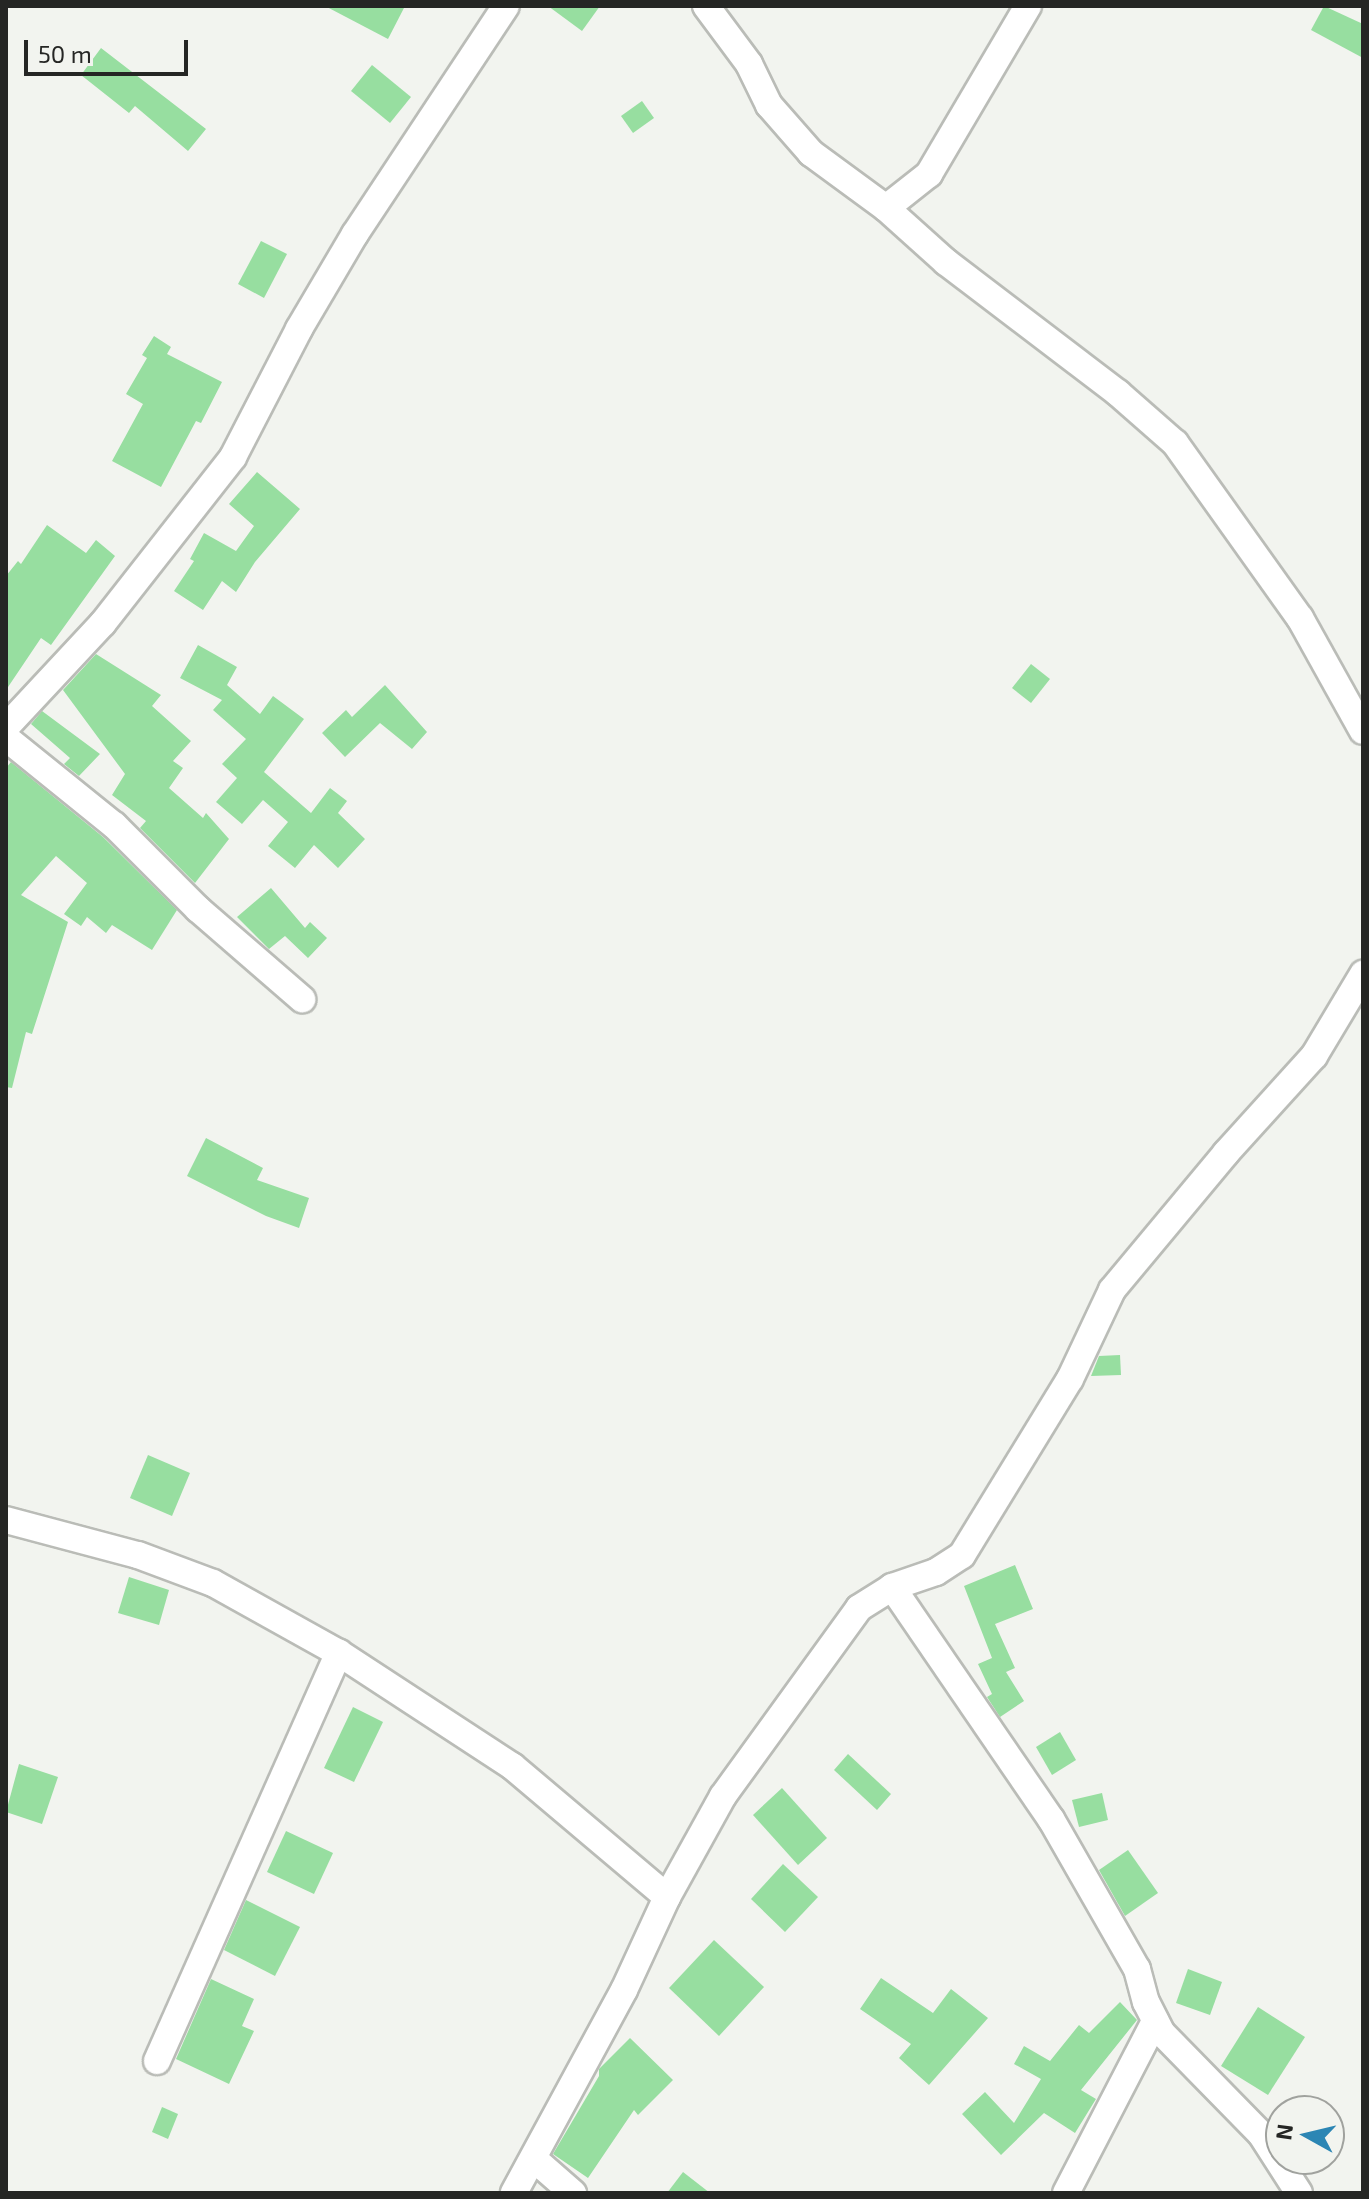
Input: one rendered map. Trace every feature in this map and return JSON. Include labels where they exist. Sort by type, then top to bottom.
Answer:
[{"type":"street","points":[[6,727],[103,623],[233,457],[299,329],[355,234],[506,6]]},
{"type":"street","points":[[706,6],[749,64],[769,105],[811,153],[886,208],[946,262],[1118,393],[1175,443],[1300,618],[1363,731]]},
{"type":"street","points":[[886,208],[929,174],[1028,6]]},
{"type":"street","points":[[6,738],[114,825],[198,909],[302,999]]},
{"type":"street","points":[[514,2193],[624,1990],[667,1897],[723,1796],[859,1608],[892,1587],[936,1572],[962,1555],[1070,1379],[1112,1290],[1226,1153],[1314,1056],[1363,974]]},
{"type":"street","points":[[6,1520],[138,1555],[213,1583],[339,1653],[512,1766],[667,1897]]},
{"type":"street","points":[[892,1587],[1051,1819],[1137,1969],[1155,2021],[1187,2060],[1261,2134],[1291,2189]]},
{"type":"street","points":[[157,2061],[339,1653]]},
{"type":"street","points":[[1066,2193],[1155,2021]]},
{"type":"street","points":[[534,2159],[573,2193]]},
{"type":"building","points":[[325,6],[405,6],[388,39]]},
{"type":"building","points":[[548,6],[600,6],[582,31]]},
{"type":"building","points":[[1324,6],[1363,24],[1363,58],[1311,30]]},
{"type":"building","points":[[101,48],[206,129],[188,151],[135,106],[129,113],[81,75]]},
{"type":"building","points":[[372,65],[411,97],[390,123],[351,91]]},
{"type":"building","points":[[642,101],[654,118],[633,133],[621,116]]},
{"type":"building","points":[[261,241],[287,254],[264,298],[238,284]]},
{"type":"building","points":[[154,336],[171,347],[167,354],[222,382],[201,423],[196,421],[161,487],[112,461],[143,404],[126,394],[147,358],[142,355]]},
{"type":"building","points":[[257,472],[300,509],[255,562],[236,592],[222,581],[203,610],[174,591],[194,561],[190,559],[204,533],[236,551],[254,526],[229,504]]},
{"type":"building","points":[[47,525],[86,553],[96,540],[115,556],[51,645],[41,638],[6,690],[6,576],[18,561],[21,564]]},
{"type":"building","points":[[198,645],[237,667],[227,685],[260,714],[273,696],[304,719],[264,772],[311,813],[330,788],[347,801],[338,813],[365,839],[338,868],[314,845],[295,868],[268,846],[288,822],[263,800],[242,824],[216,802],[237,778],[222,764],[246,739],[213,710],[222,700],[180,678]]},
{"type":"building","points":[[96,654],[161,695],[152,706],[191,741],[173,761],[183,768],[169,788],[203,818],[206,813],[229,839],[195,883],[140,828],[146,821],[112,795],[125,774],[63,690]]},
{"type":"building","points":[[1031,664],[1050,679],[1031,703],[1012,688]]},
{"type":"building","points":[[385,685],[427,732],[412,749],[380,723],[345,757],[322,733],[346,710],[352,717]]},
{"type":"building","points":[[42,711],[100,754],[79,776],[64,764],[70,758],[31,724]]},
{"type":"building","points":[[11,762],[103,837],[177,910],[152,950],[112,925],[106,933],[87,917],[81,926],[64,914],[87,883],[56,856],[21,895],[68,922],[32,1034],[26,1032],[12,1088],[6,1087],[6,768]]},
{"type":"building","points":[[271,888],[305,928],[310,922],[327,938],[308,958],[285,936],[269,949],[237,917]]},
{"type":"building","points":[[206,1138],[263,1168],[257,1180],[309,1198],[299,1228],[266,1216],[187,1176]]},
{"type":"building","points":[[1120,1355],[1121,1375],[1091,1376],[1099,1356]]},
{"type":"building","points":[[148,1455],[190,1473],[172,1516],[130,1498]]},
{"type":"building","points":[[1015,1565],[1033,1609],[995,1624],[1015,1668],[1006,1672],[1024,1701],[1000,1717],[987,1697],[992,1694],[978,1664],[992,1658],[964,1586]]},
{"type":"building","points":[[129,1577],[169,1590],[159,1625],[118,1613]]},
{"type":"building","points":[[353,1707],[383,1722],[354,1782],[324,1768]]},
{"type":"building","points":[[1060,1732],[1076,1760],[1052,1775],[1036,1747]]},
{"type":"building","points":[[848,1754],[891,1794],[877,1810],[834,1770]]},
{"type":"building","points":[[19,1764],[58,1777],[42,1824],[6,1812]]},
{"type":"building","points":[[782,1788],[827,1838],[798,1865],[753,1815]]},
{"type":"building","points":[[1102,1793],[1108,1820],[1079,1827],[1072,1800]]},
{"type":"building","points":[[286,1831],[333,1853],[314,1894],[267,1872]]},
{"type":"building","points":[[1128,1850],[1158,1893],[1125,1916],[1099,1870]]},
{"type":"building","points":[[783,1864],[818,1897],[785,1932],[751,1899]]},
{"type":"building","points":[[246,1900],[300,1927],[275,1976],[224,1950]]},
{"type":"building","points":[[714,1940],[764,1987],[719,2036],[669,1988]]},
{"type":"building","points":[[1188,1969],[1222,1982],[1210,2015],[1176,2003]]},
{"type":"building","points":[[881,1978],[933,2013],[951,1989],[988,2018],[929,2085],[899,2058],[911,2044],[860,2009]]},
{"type":"building","points":[[211,1979],[254,1999],[242,2026],[254,2031],[229,2084],[176,2059]]},
{"type":"building","points":[[1120,2002],[1137,2020],[1081,2090],[1096,2099],[1075,2133],[1044,2113],[1001,2155],[962,2114],[985,2092],[1014,2123],[1041,2079],[1014,2064],[1024,2046],[1050,2061],[1079,2025],[1089,2033]]},
{"type":"building","points":[[1258,2007],[1305,2037],[1268,2095],[1221,2066]]},
{"type":"building","points":[[630,2038],[673,2080],[638,2115],[634,2110],[588,2178],[553,2154],[599,2076],[599,2069]]},
{"type":"building","points":[[162,2107],[178,2114],[168,2139],[152,2132]]},
{"type":"building","points":[[683,2172],[710,2193],[667,2193]]}]
